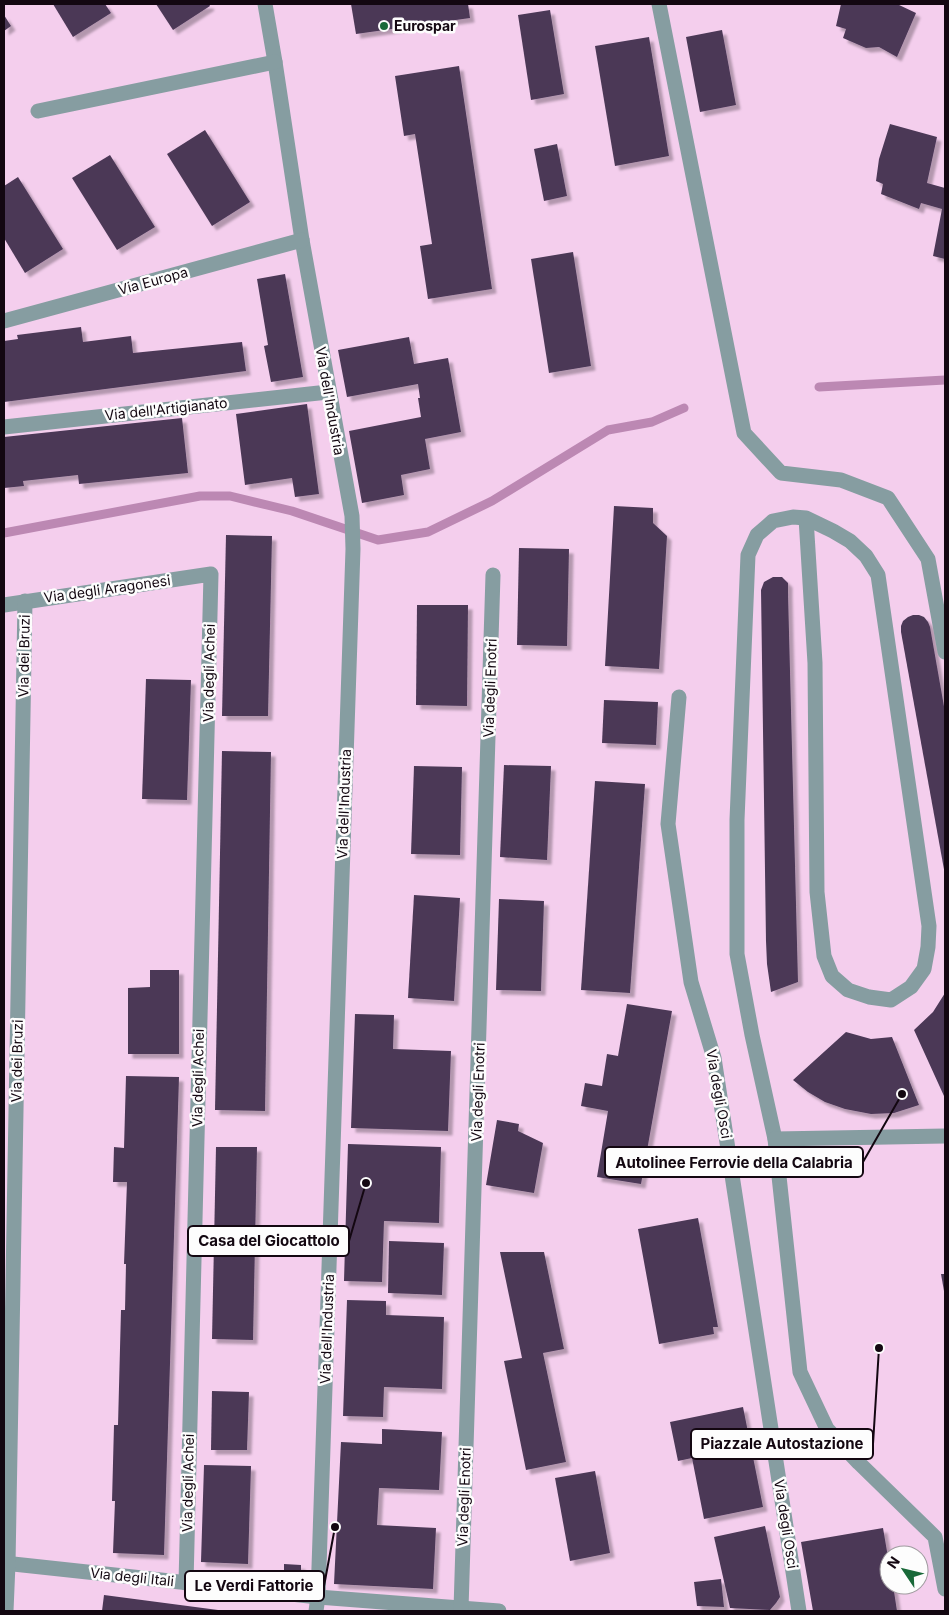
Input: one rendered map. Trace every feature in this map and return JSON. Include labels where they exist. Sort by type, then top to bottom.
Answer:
[{"type":"street","name":"Via dell'Industria","points":[[265,4],[302,240],[328,392],[352,516],[317,1604]]},
{"type":"street","points":[[659,4],[744,433],[781,473],[841,480],[888,498],[928,559],[945,652]]},
{"type":"street","points":[[38,111],[275,62]]},
{"type":"street","name":"Via Europa","points":[[4,321],[302,240]]},
{"type":"street","name":"Via dell'Artigianato","points":[[4,426],[328,392]]},
{"type":"street","points":[[806,518],[815,663],[817,892],[824,956],[832,976],[848,990],[869,997],[891,1000],[911,987],[924,969],[928,947],[929,926],[878,575],[866,556],[850,542],[833,531],[806,518],[793,517],[773,521],[757,535],[748,555],[737,820],[737,954],[752,1035],[775,1139],[800,1372],[827,1429],[935,1537],[945,1589]]},
{"type":"street","name":"Via degli Aragonesi","points":[[4,604],[211,574]]},
{"type":"street","name":"Via degli Achei","points":[[186,1583],[211,574]]},
{"type":"street","name":"Via degli Enotri","points":[[461,1609],[493,575]]},
{"type":"street","name":"Via dei Bruzi","points":[[6,1611],[25,601]]},
{"type":"street","name":"Via degli Osci","points":[[679,697],[668,824],[691,982],[714,1058],[799,1611]]},
{"type":"street","points":[[775,1139],[945,1136]]},
{"type":"street","name":"Via degli Itali","points":[[6,1563],[186,1583],[317,1604],[499,1611]]},
{"type":"building","points":[[53,4],[105,4],[111,13],[73,37]]},
{"type":"building","points":[[156,4],[209,4],[210,6],[173,30]]},
{"type":"building","name":"Eurospar","points":[[351,4],[468,4],[470,18],[356,34]]},
{"type":"building","points":[[841,4],[897,4],[916,13],[897,57],[879,47],[866,48],[843,38],[846,29],[836,26]]},
{"type":"building","points":[[550,10],[564,94],[531,100],[518,15]]},
{"type":"building","points":[[4,15],[11,26],[4,31]]},
{"type":"building","points":[[722,30],[736,105],[700,112],[686,37]]},
{"type":"building","points":[[649,37],[669,156],[615,166],[595,46]]},
{"type":"building","points":[[459,66],[492,289],[428,299],[420,246],[432,244],[415,134],[404,136],[395,76]]},
{"type":"building","points":[[890,124],[937,137],[927,183],[945,188],[945,259],[933,256],[942,209],[921,203],[919,209],[881,194],[883,184],[876,181],[879,159]]},
{"type":"building","points":[[205,130],[250,202],[212,226],[167,154]]},
{"type":"building","points":[[557,144],[567,196],[544,201],[534,149]]},
{"type":"building","points":[[110,155],[155,227],[117,250],[72,178]]},
{"type":"building","points":[[18,177],[63,249],[25,273],[4,238],[4,186]]},
{"type":"building","points":[[573,252],[591,366],[549,373],[531,259]]},
{"type":"building","points":[[285,274],[303,377],[271,382],[264,346],[268,345],[257,279]]},
{"type":"building","points":[[81,327],[83,342],[131,336],[133,353],[242,342],[246,371],[4,402],[4,341],[18,339],[17,335]]},
{"type":"building","points":[[409,337],[414,364],[448,358],[461,432],[425,439],[430,469],[401,475],[404,495],[362,503],[349,431],[421,417],[418,384],[347,397],[338,350]]},
{"type":"building","points":[[307,404],[319,494],[295,497],[292,478],[245,485],[236,414]]},
{"type":"building","points":[[182,418],[188,473],[79,484],[78,475],[23,481],[24,486],[4,488],[4,437]]},
{"type":"building","points":[[614,506],[653,508],[653,523],[667,536],[659,669],[605,666]]},
{"type":"building","points":[[226,535],[272,536],[268,716],[222,716]]},
{"type":"building","points":[[519,548],[569,549],[567,646],[517,645]]},
{"type":"building","points":[[773,577],[782,577],[788,583],[798,982],[771,992],[766,941],[761,590],[764,582]]},
{"type":"building","points":[[417,605],[468,605],[467,706],[416,705]]},
{"type":"building","points":[[913,615],[924,617],[930,627],[945,712],[945,875],[901,632],[903,621]]},
{"type":"building","points":[[146,679],[191,680],[187,800],[142,799]]},
{"type":"building","points":[[604,700],[658,702],[656,745],[602,743]]},
{"type":"building","points":[[222,751],[271,752],[265,1111],[215,1110]]},
{"type":"building","points":[[504,765],[551,766],[547,860],[500,857]]},
{"type":"building","points":[[414,766],[462,767],[460,855],[411,854]]},
{"type":"building","points":[[595,781],[645,784],[630,993],[581,990]]},
{"type":"building","points":[[414,895],[460,898],[454,1001],[408,998]]},
{"type":"building","points":[[499,899],[544,901],[541,991],[496,990]]},
{"type":"building","points":[[150,970],[179,970],[179,1054],[128,1054],[128,988],[150,987]]},
{"type":"building","points":[[945,993],[944,1096],[914,1030],[933,1012]]},
{"type":"building","points":[[627,1004],[672,1011],[641,1184],[597,1177],[608,1111],[581,1106],[585,1083],[602,1086],[607,1054],[618,1056]]},
{"type":"building","points":[[355,1014],[394,1015],[393,1049],[451,1051],[448,1131],[351,1128]]},
{"type":"building","points":[[846,1032],[871,1039],[892,1037],[919,1105],[894,1113],[871,1114],[845,1109],[825,1102],[793,1080]]},
{"type":"building","points":[[126,1076],[179,1077],[164,1555],[113,1553],[115,1501],[112,1501],[114,1425],[118,1425],[121,1310],[125,1310],[126,1264],[124,1264],[127,1182],[113,1182],[114,1147],[124,1148]]},
{"type":"building","points":[[497,1120],[519,1124],[518,1131],[543,1143],[534,1193],[486,1185]]},
{"type":"building","points":[[348,1144],[441,1147],[439,1223],[384,1221],[382,1282],[344,1281]]},
{"type":"building","points":[[216,1147],[257,1147],[253,1340],[212,1339]]},
{"type":"building","points":[[698,1218],[718,1327],[713,1327],[714,1334],[659,1344],[638,1229]]},
{"type":"building","points":[[389,1241],[444,1243],[442,1295],[388,1293]]},
{"type":"building","points":[[500,1252],[544,1252],[564,1349],[543,1353],[566,1462],[526,1470],[504,1361],[522,1358]]},
{"type":"building","points":[[941,1274],[945,1274],[945,1291],[944,1291]]},
{"type":"building","points":[[347,1300],[386,1301],[386,1315],[444,1317],[442,1389],[384,1387],[383,1417],[343,1416]]},
{"type":"building","points":[[212,1391],[249,1392],[247,1450],[211,1450]]},
{"type":"building","points":[[743,1407],[763,1507],[704,1519],[692,1458],[678,1461],[670,1422]]},
{"type":"building","points":[[382,1429],[442,1432],[439,1490],[379,1488],[377,1525],[436,1528],[433,1589],[334,1584],[341,1442],[382,1444]]},
{"type":"building","points":[[204,1465],[251,1466],[248,1564],[201,1562]]},
{"type":"building","points":[[595,1471],[610,1553],[570,1561],[555,1478]]},
{"type":"building","points":[[765,1526],[780,1597],[770,1610],[730,1608],[714,1537]]},
{"type":"building","points":[[883,1528],[886,1545],[879,1545],[879,1595],[895,1595],[897,1611],[813,1611],[801,1542]]},
{"type":"building","points":[[284,1564],[301,1565],[301,1575],[284,1574]]},
{"type":"building","points":[[721,1579],[724,1607],[697,1606],[694,1582]]},
{"type":"building","points":[[104,1595],[218,1610],[218,1611],[102,1611]]},
{"type":"waterway","points":[[819,387],[945,380]]},
{"type":"waterway","points":[[4,533],[200,496],[230,496],[292,511],[378,540],[428,532],[492,501],[608,430],[652,422],[684,408]]},
{"type":"place","name":"Eurospar","points":[[384,26]]},
{"type":"place","name":"Autolinee Ferrovie della Calabria","points":[[902,1094]]},
{"type":"place","name":"Casa del Giocattolo","points":[[366,1183]]},
{"type":"place","name":"Piazzale Autostazione","points":[[879,1348]]},
{"type":"place","name":"Le Verdi Fattorie","points":[[335,1527]]}]
